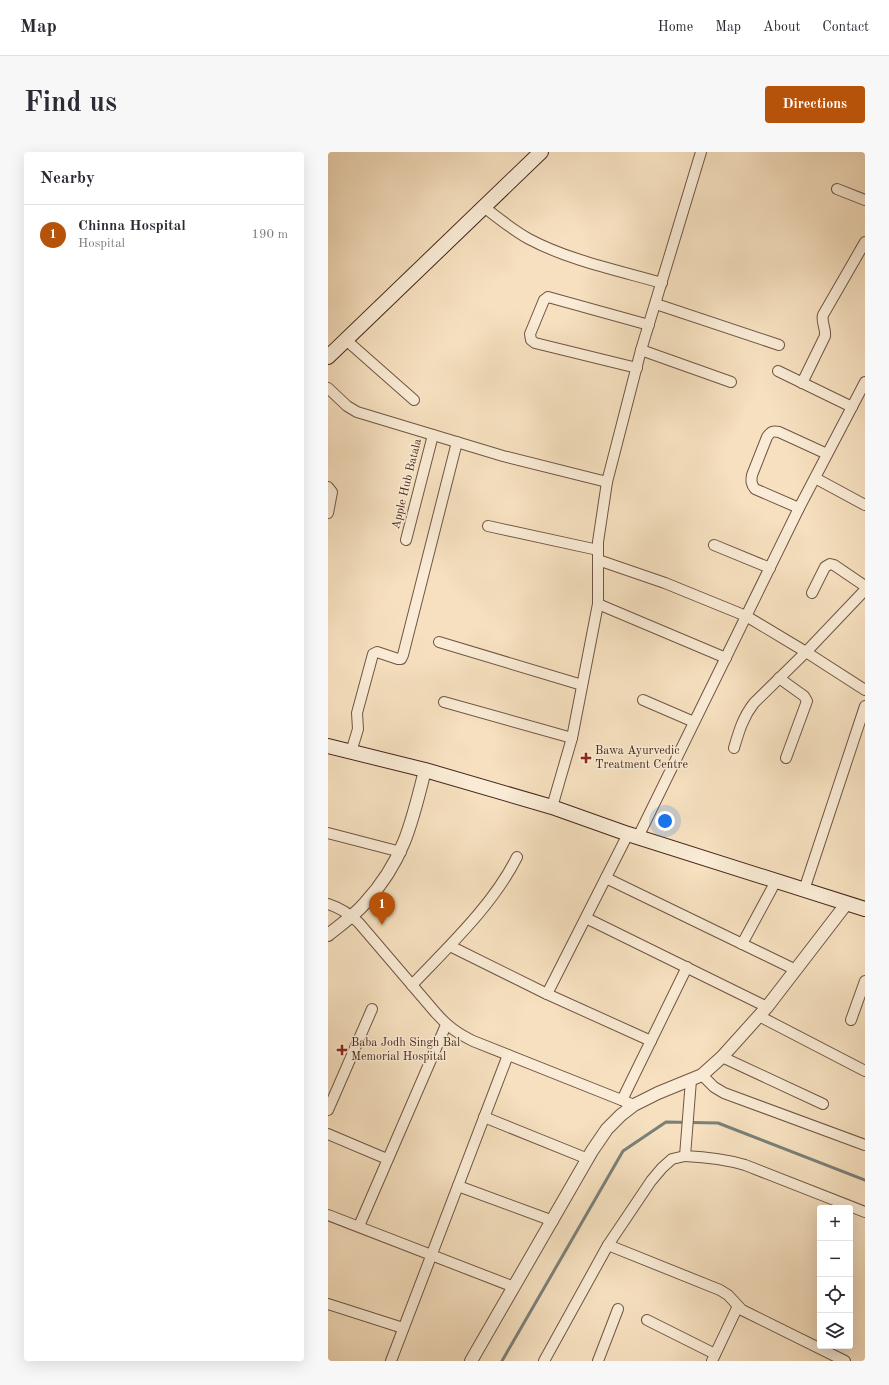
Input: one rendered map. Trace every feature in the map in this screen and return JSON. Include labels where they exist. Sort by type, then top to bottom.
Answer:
[{"type":"main road","points":[[328,357],[541,152]]},
{"type":"main road","points":[[328,746],[425,770],[552,807],[633,836],[865,908]]},
{"type":"street","points":[[552,807],[572,738],[598,604],[598,555],[607,482],[641,350],[701,152]]},
{"type":"street","points":[[837,189],[865,200]]},
{"type":"street","points":[[484,207],[506,225],[530,239],[561,253],[662,283]]},
{"type":"street","points":[[802,383],[825,336],[826,331],[822,322],[823,315],[865,242]]},
{"type":"street","points":[[637,368],[534,343],[531,340],[530,334],[544,300],[548,297],[649,325]]},
{"type":"street","points":[[656,304],[779,345]]},
{"type":"street","points":[[346,340],[414,400]]},
{"type":"street","points":[[641,350],[731,382]]},
{"type":"street","points":[[778,371],[852,407]]},
{"type":"street","points":[[547,994],[606,878],[633,836],[694,722],[799,508],[865,382]]},
{"type":"street","points":[[328,388],[347,406],[357,412],[503,456],[607,482]]},
{"type":"street","points":[[799,508],[756,489],[752,485],[752,475],[767,436],[774,431],[780,432],[827,454]]},
{"type":"street","name":"Apple Hub Batala","points":[[406,540],[433,435]]},
{"type":"street","points":[[351,752],[358,729],[357,713],[373,654],[377,652],[398,659],[401,659],[404,655],[457,442]]},
{"type":"street","points":[[815,478],[865,505]]},
{"type":"street","points":[[328,488],[332,492],[328,513]]},
{"type":"street","points":[[488,526],[598,555],[746,616],[863,685]]},
{"type":"street","points":[[714,545],[770,568]]},
{"type":"street","points":[[812,593],[825,567],[830,564],[834,565],[865,586]]},
{"type":"street","points":[[734,748],[742,722],[754,703],[806,652],[865,590]]},
{"type":"street","points":[[598,604],[726,658]]},
{"type":"street","points":[[439,642],[582,685]]},
{"type":"street","points":[[779,678],[804,696],[806,701],[786,758]]},
{"type":"street","points":[[643,700],[694,722]]},
{"type":"street","points":[[444,702],[572,738]]},
{"type":"street","points":[[804,890],[865,706]]},
{"type":"street","points":[[328,935],[365,904],[388,875],[400,852],[412,823],[425,770]]},
{"type":"street","points":[[328,833],[400,852]]},
{"type":"street","points":[[412,985],[450,946],[500,888],[517,857]]},
{"type":"street","points":[[606,878],[796,970]]},
{"type":"street","points":[[742,944],[776,881]]},
{"type":"street","points":[[471,1361],[588,1159],[607,1129],[621,1115],[634,1106],[658,1093],[702,1075],[722,1057],[763,1012],[848,903]]},
{"type":"street","points":[[328,904],[351,915],[446,1025],[458,1034],[634,1106]]},
{"type":"street","points":[[586,918],[687,967],[865,1071]]},
{"type":"street","points":[[450,946],[547,994],[651,1041]]},
{"type":"street","points":[[622,1100],[687,967]]},
{"type":"street","points":[[851,1020],[865,981]]},
{"type":"street","points":[[328,1110],[372,1009]]},
{"type":"street","points":[[359,1226],[446,1025]]},
{"type":"street","points":[[391,1361],[508,1055]]},
{"type":"street","points":[[722,1057],[823,1104]]},
{"type":"street","points":[[702,1075],[714,1087],[724,1093],[865,1145]]},
{"type":"street","points":[[685,1156],[691,1080]]},
{"type":"street","points":[[484,1117],[588,1159]]},
{"type":"street","points":[[328,1134],[387,1159]]},
{"type":"street","points":[[544,1361],[608,1245],[651,1181],[672,1159],[685,1156],[728,1160],[745,1165],[865,1212]]},
{"type":"street","points":[[458,1186],[553,1221]]},
{"type":"street","points":[[328,1215],[514,1287]]},
{"type":"street","points":[[608,1245],[720,1290],[728,1295],[738,1306],[749,1314],[845,1361]]},
{"type":"street","points":[[328,1304],[403,1328]]},
{"type":"street","points":[[647,1320],[714,1357],[738,1306]]},
{"type":"street","points":[[598,1361],[618,1309]]},
{"type":"waterway","points":[[502,1361],[623,1151],[666,1122],[718,1123],[865,1180]]},
{"type":"place","name":"Bawa Ayurvedic Treatment Centre","points":[[586,758]]},
{"type":"place","name":"Chinna Hospital","points":[[382,925]]},
{"type":"place","name":"Baba Jodh Singh Bal Memorial Hospital","points":[[342,1050]]}]
